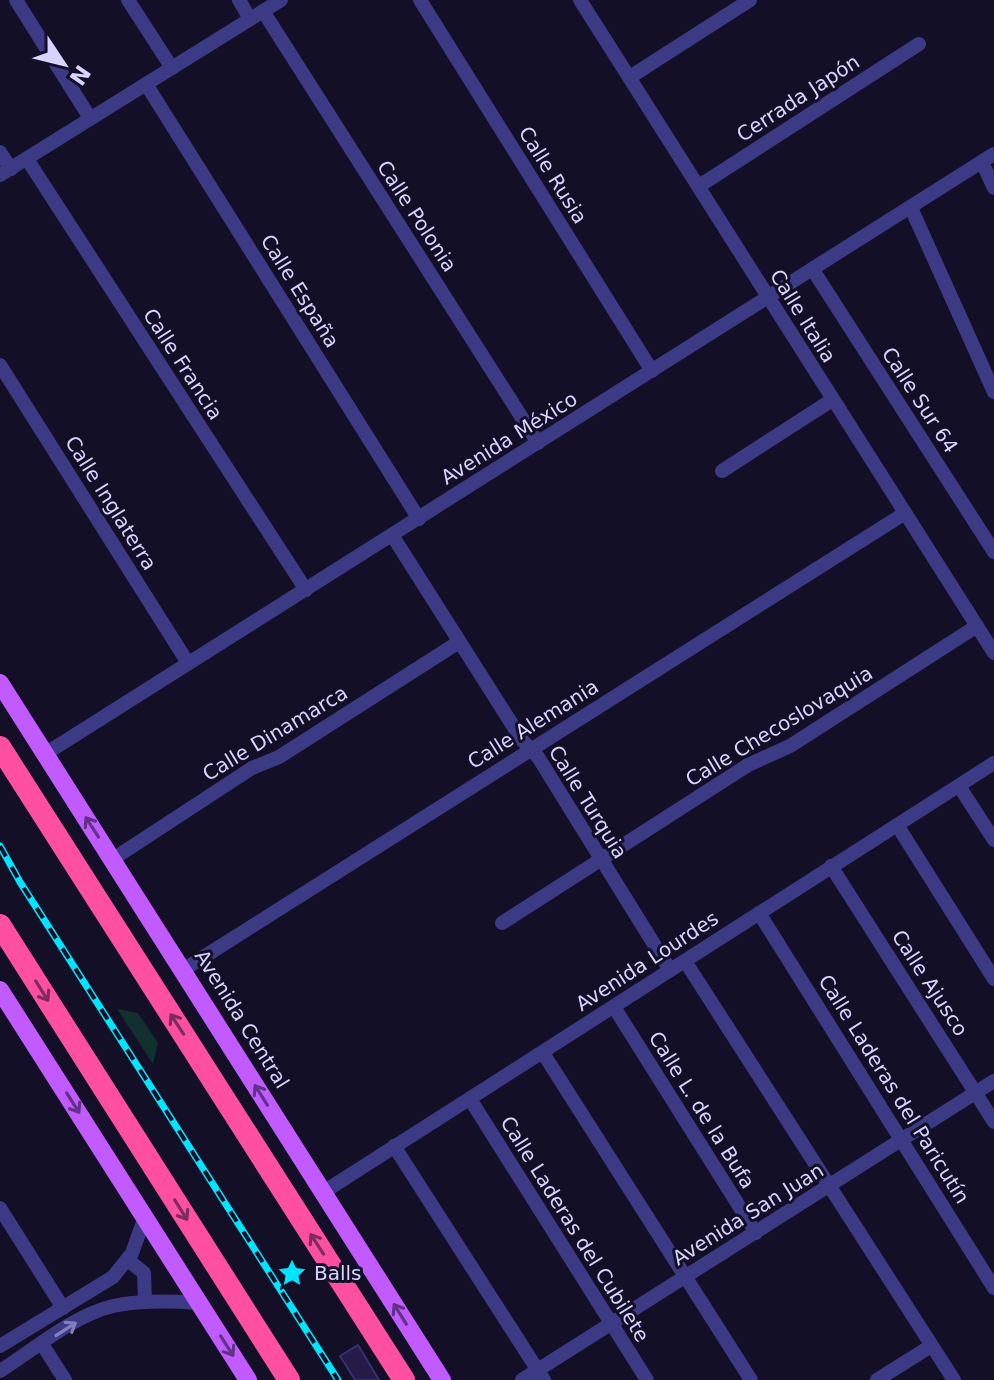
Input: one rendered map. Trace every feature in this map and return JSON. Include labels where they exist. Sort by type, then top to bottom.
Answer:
[{"type":"highway","points":[[0,747],[404,1380]]},
{"type":"highway","points":[[0,925],[289,1380]]},
{"type":"main road","name":"Avenida Central","points":[[0,683],[442,1380]]},
{"type":"main road","points":[[0,990],[248,1380]]},
{"type":"street","points":[[16,0],[90,118]]},
{"type":"street","points":[[128,0],[172,68]]},
{"type":"street","name":"Calle Polonia","points":[[239,0],[256,15],[538,443]]},
{"type":"street","points":[[0,152],[5,172],[281,0]]},
{"type":"street","name":"Calle Rusia","points":[[420,0],[652,371]]},
{"type":"street","name":"Calle Italia","points":[[580,0],[994,653]]},
{"type":"street","points":[[630,77],[750,0]]},
{"type":"street","name":"Cerrada Japón","points":[[699,186],[919,44]]},
{"type":"street","name":"Calle España","points":[[146,84],[419,519]]},
{"type":"street","points":[[988,158],[994,188]]},
{"type":"street","name":"Avenida México","points":[[45,754],[988,158]]},
{"type":"street","name":"Calle Francia","points":[[27,159],[306,590]]},
{"type":"street","points":[[911,208],[994,392]]},
{"type":"street","name":"Calle Sur 64","points":[[813,270],[994,552]]},
{"type":"street","name":"Calle Inglaterra","points":[[0,365],[188,663]]},
{"type":"street","points":[[722,471],[832,400]]},
{"type":"street","name":"Calle Alemania","points":[[183,970],[905,513]]},
{"type":"street","name":"Calle Turquia","points":[[392,535],[670,970]]},
{"type":"street","name":"Calle Checoslovaquia","points":[[502,923],[748,765],[790,746],[977,626]]},
{"type":"street","name":"Calle Dinamarca","points":[[113,859],[252,768],[279,757],[459,642]]},
{"type":"street","name":"Avenida Lourdes","points":[[322,1193],[994,763]]},
{"type":"street","points":[[959,786],[994,840]]},
{"type":"street","points":[[897,825],[994,979]]},
{"type":"street","name":"Calle Ajusco","points":[[831,866],[994,1122]]},
{"type":"street","name":"Calle Laderas del Paricutín","points":[[759,913],[994,1288]]},
{"type":"street","points":[[685,961],[954,1380]]},
{"type":"street","name":"Calle L. de la Bufa","points":[[614,1007],[756,1233]]},
{"type":"street","points":[[543,1053],[751,1380]]},
{"type":"street","name":"Avenida San Juan","points":[[522,1380],[541,1375],[611,1325],[994,1081]]},
{"type":"street","name":"Calle Laderas del Cubilete","points":[[470,1099],[647,1380]]},
{"type":"street","points":[[394,1146],[541,1375]]},
{"type":"street","points":[[0,1208],[63,1308]]},
{"type":"street","points":[[0,1346],[113,1277],[128,1260],[145,1217]]},
{"type":"street","points":[[128,1260],[144,1273],[145,1302]]},
{"type":"street","points":[[0,1371],[76,1322],[101,1310],[145,1302],[199,1303]]},
{"type":"street","points":[[42,1344],[65,1380]]},
{"type":"street","points":[[877,1380],[931,1346]]},
{"type":"green space","points":[[117,1009],[138,1013],[158,1043],[153,1064]]},
{"type":"building","points":[[358,1345],[379,1380],[355,1380],[340,1356]]},
{"type":"railway","points":[[0,846],[338,1380]]},
{"type":"place","name":"Balls","points":[[292,1273]]}]
